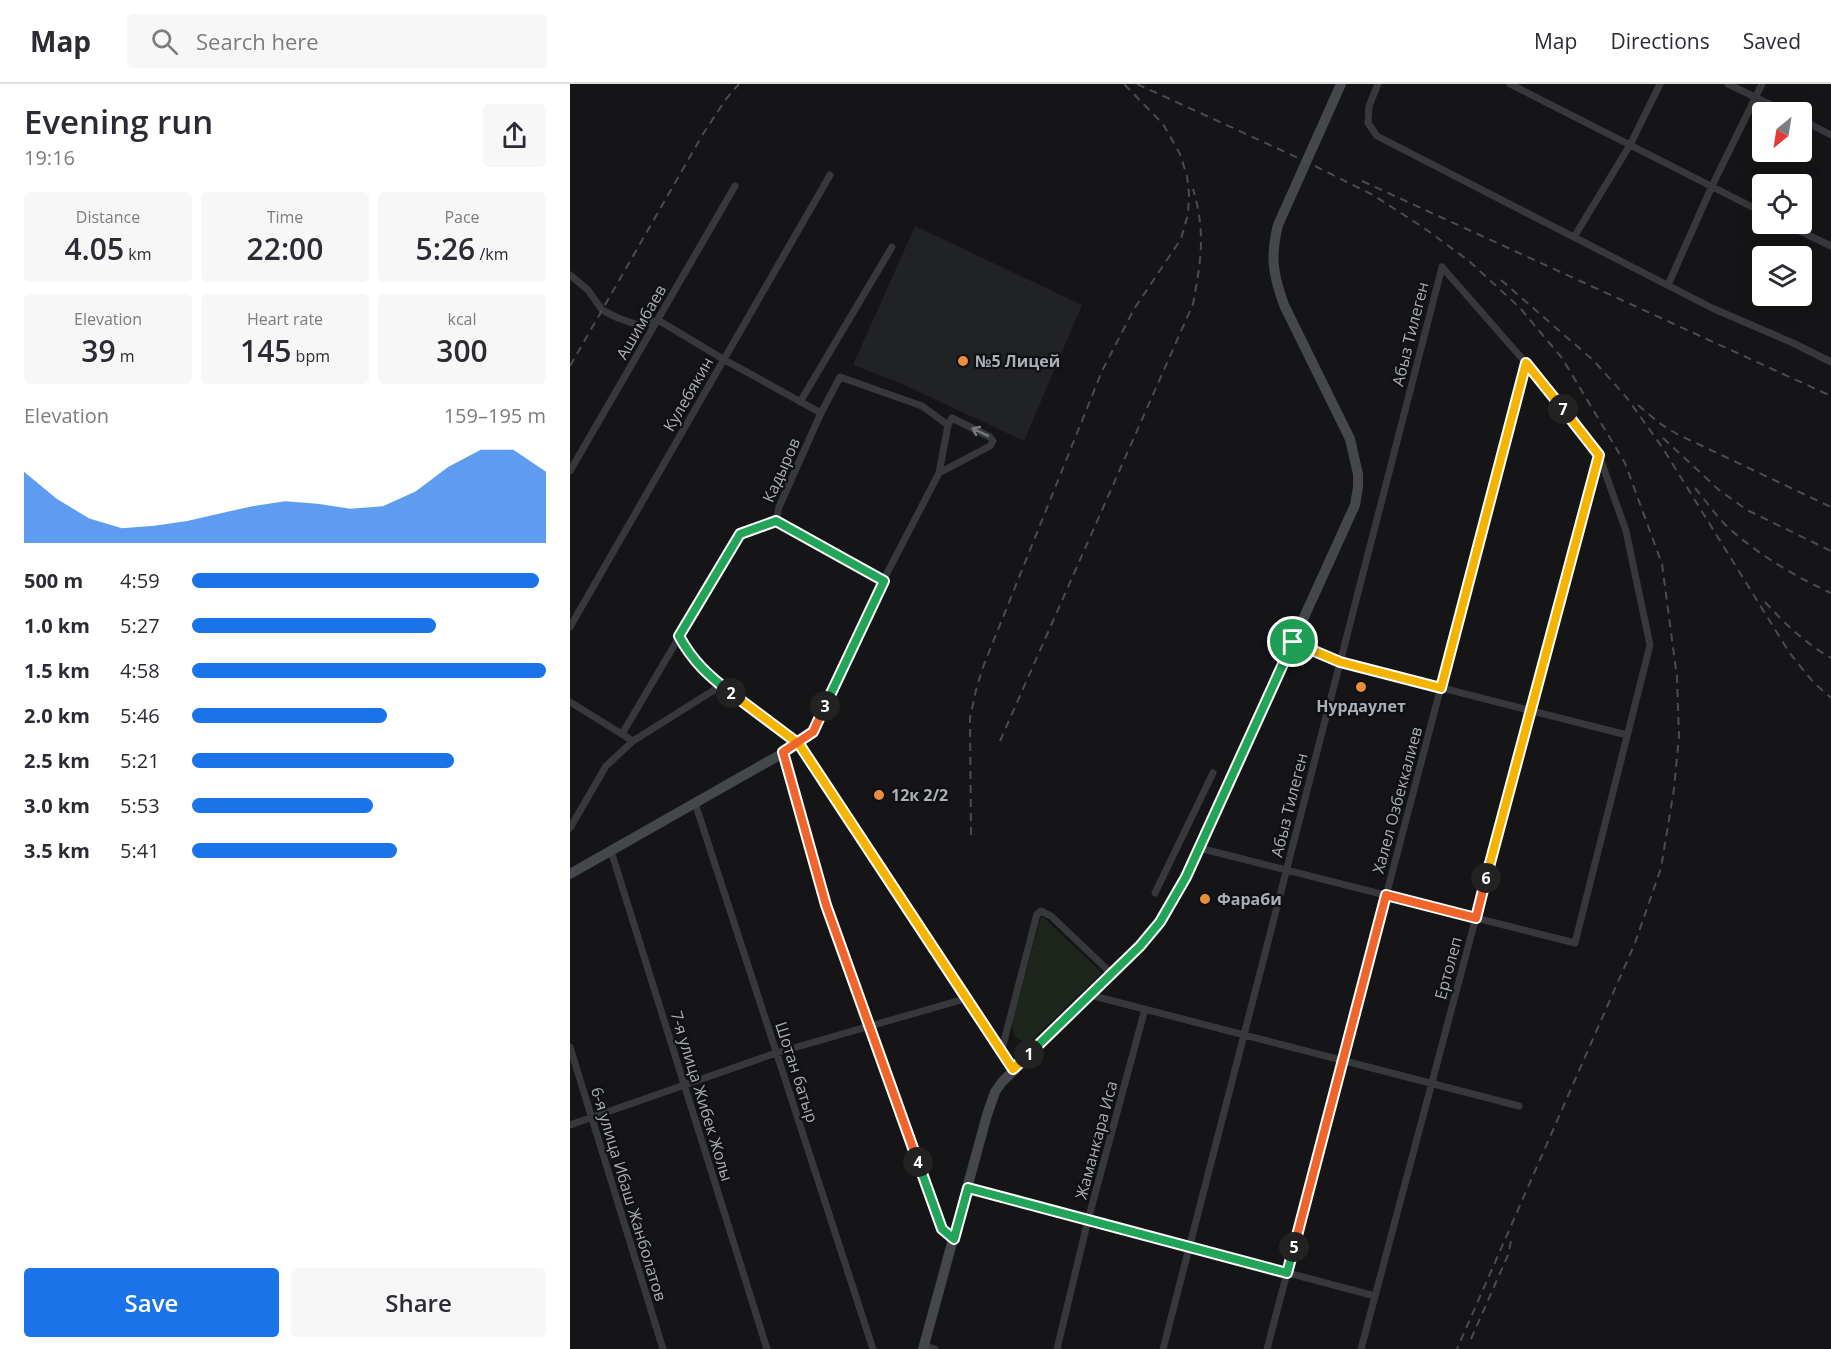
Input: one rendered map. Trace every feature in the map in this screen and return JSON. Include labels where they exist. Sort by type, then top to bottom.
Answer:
[{"type":"main road","points":[[923,1347],[990,1103],[1002,1082],[1013,1069],[1140,946],[1160,922],[1200,848],[1355,505],[1358,474],[1350,439],[1282,297],[1272,262],[1278,225],[1341,84]]},
{"type":"main road","points":[[570,874],[799,744],[1002,1049],[1013,1069]]},
{"type":"street","points":[[1378,84],[1369,106],[1368,123],[1377,136],[1712,309],[1793,343],[1831,362]]},
{"type":"street","points":[[1574,237],[1630,145],[1660,84]]},
{"type":"street","points":[[1728,84],[1765,102]]},
{"type":"street","points":[[1668,285],[1712,186],[1762,84]]},
{"type":"street","points":[[1512,85],[1752,207]]},
{"type":"street","points":[[1812,125],[1831,135]]},
{"type":"street","name":"Кулебякин","points":[[570,627],[830,175]]},
{"type":"street","name":"Ашимбаев","points":[[570,471],[735,186]]},
{"type":"street","points":[[1806,234],[1831,246]]},
{"type":"street","points":[[800,402],[892,247]]},
{"type":"street","name":"Абыз Тилеген","points":[[1163,1349],[1442,267],[1526,363]]},
{"type":"street","points":[[570,275],[578,279],[603,310],[638,325],[658,320],[723,359],[821,412]]},
{"type":"street","points":[[1200,848],[1575,943],[1650,645],[1626,531],[1599,455],[1526,363]]},
{"type":"street","name":"Халел Озбеккалиев","points":[[1267,1349],[1526,363]]},
{"type":"street","name":"Кадыров","points":[[622,734],[740,534],[776,521],[779,507],[821,412],[840,377],[921,406],[948,425]]},
{"type":"street","points":[[679,636],[689,655],[722,686],[799,744],[813,732],[884,581],[939,473],[948,425],[952,418],[990,437],[993,441],[990,446],[939,473]]},
{"type":"street","name":"Ертолеп","points":[[1361,1349],[1599,455]]},
{"type":"street","points":[[776,521],[884,581]]},
{"type":"street","points":[[1293,642],[1340,662],[1627,735]]},
{"type":"street","points":[[570,828],[606,766],[633,741],[722,686]]},
{"type":"street","points":[[570,702],[633,741]]},
{"type":"street","points":[[783,752],[826,905],[942,1229],[954,1239]]},
{"type":"street","points":[[1155,893],[1213,773]]},
{"type":"street","name":"Шотан батыр","points":[[694,803],[873,1349]]},
{"type":"street","name":"7-я улица Жибек Жолы","points":[[611,851],[767,1349]]},
{"type":"street","points":[[1002,1049],[1037,914],[1041,911],[1051,916],[1112,974]]},
{"type":"street","points":[[1090,995],[1519,1106]]},
{"type":"street","points":[[570,1125],[776,1053],[968,998]]},
{"type":"street","name":"Жаманкара Иса","points":[[1057,1349],[1088,1220],[1145,1009]]},
{"type":"street","name":"6-я улица Ибаш Жанболатов","points":[[570,1047],[663,1349]]},
{"type":"street","points":[[968,1188],[1375,1296]]},
{"type":"street","points":[[923,1347],[935,1349]]},
{"type":"shaded area","points":[[915,226],[1082,305],[1024,441],[900,383],[853,365]]},
{"type":"shaded area","points":[[1041,917],[1102,973],[1034,1038],[1024,1041],[1014,1035],[1012,1023]]},
{"type":"railway","points":[[570,366],[703,134],[739,84]]},
{"type":"railway","points":[[971,835],[970,718],[983,667],[1102,371],[1134,309],[1181,239],[1188,214],[1187,176],[1180,154],[1163,124],[1124,84]]},
{"type":"railway","points":[[1137,84],[1373,195],[1469,261],[1520,308],[1562,358],[1625,463],[1662,564],[1677,677],[1679,736],[1674,789],[1661,868],[1635,943],[1457,1349]]},
{"type":"railway","points":[[1362,181],[1831,396]]},
{"type":"railway","points":[[1000,741],[1193,304],[1201,246],[1200,219],[1193,189]]},
{"type":"railway","points":[[1501,280],[1594,361],[1627,398],[1662,447],[1789,652],[1813,682],[1831,698]]},
{"type":"railway","points":[[1638,405],[1659,423],[1677,434],[1831,507]]},
{"type":"railway","points":[[1663,438],[1719,490],[1747,510],[1831,551]]},
{"type":"railway","points":[[1695,488],[1722,521],[1743,540],[1779,565],[1831,593]]},
{"type":"railway","points":[[1765,602],[1796,633],[1831,658]]},
{"type":"railway","points":[[1471,1339],[1508,1255],[1512,1236]]},
{"type":"place","name":"№5 Лицей","points":[[963,361]]},
{"type":"place","name":"Нурдаулет","points":[[1361,687]]},
{"type":"place","name":"12к 2/2","points":[[879,795]]},
{"type":"place","name":"Фараби","points":[[1205,899]]},
{"type":"route","points":[[1293,642],[1186,877],[1160,922],[1140,946],[1013,1069],[1002,1049],[799,744],[709,675],[689,655],[679,636],[740,534],[743,531],[776,521],[844,561],[884,581],[813,732],[799,744],[783,752],[826,905],[942,1229],[954,1239],[968,1188],[1287,1273],[1386,895],[1476,918],[1599,455],[1526,363],[1441,688],[1340,662],[1293,642]]}]
